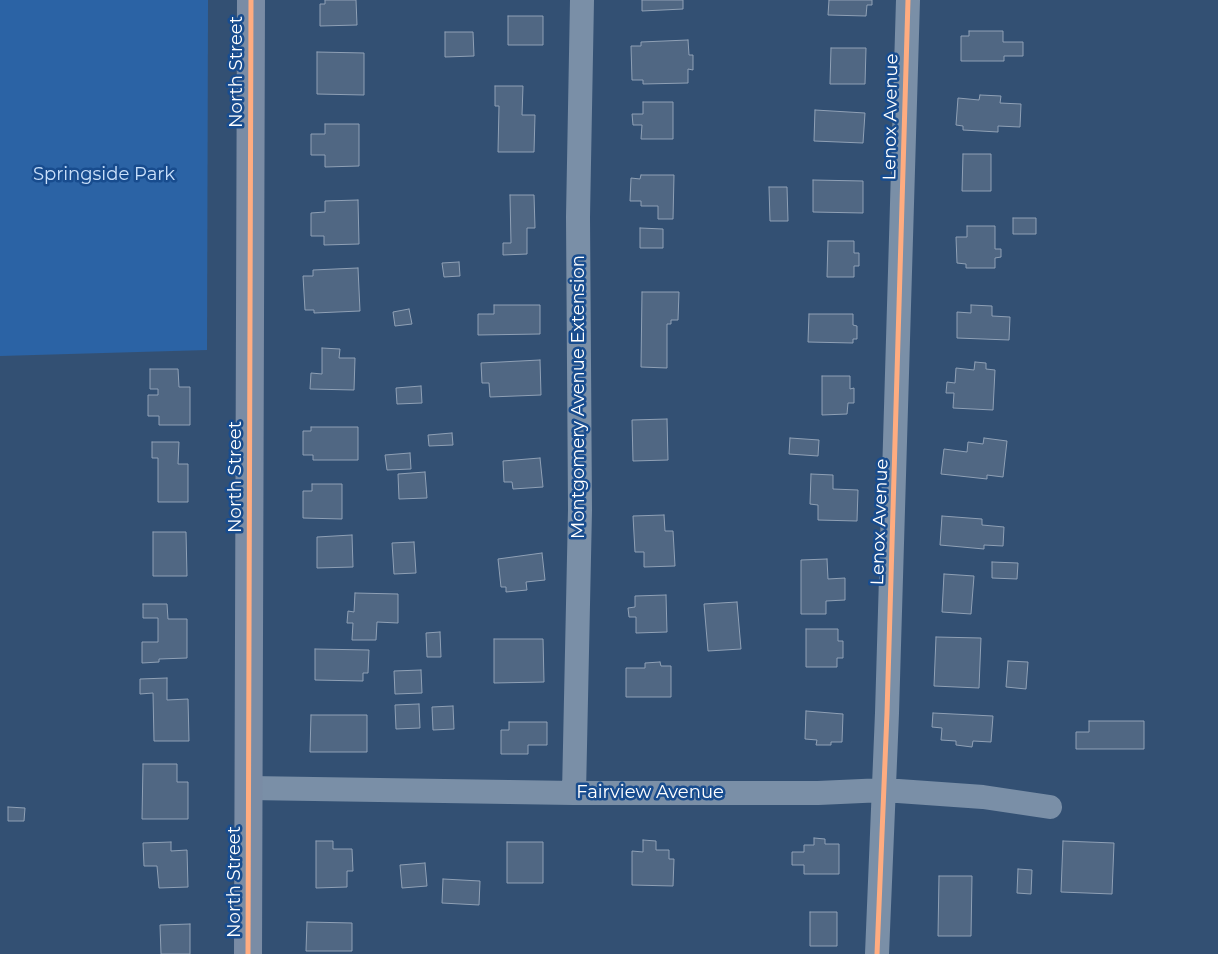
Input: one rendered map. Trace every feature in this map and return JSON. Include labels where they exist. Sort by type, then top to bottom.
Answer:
[{"type":"main road","name":"North Street","points":[[248,954],[251,0]]},
{"type":"street","name":"Montgomery Avenue Extension","points":[[574,794],[580,510],[578,217],[582,0]]},
{"type":"street","name":"Lenox Avenue","points":[[877,954],[898,380],[908,0]]},
{"type":"street","name":"Fairview Avenue","points":[[249,788],[574,794],[818,793],[884,790],[983,797],[1050,807]]},
{"type":"green space","name":"Springside Park","points":[[0,0],[208,0],[207,350],[0,356]]},
{"type":"building","points":[[325,0],[356,0],[357,25],[320,26],[320,4],[325,4]]},
{"type":"building","points":[[642,0],[683,0],[683,9],[642,11]]},
{"type":"building","points":[[829,0],[872,0],[872,5],[867,5],[866,16],[828,15]]},
{"type":"building","points":[[508,16],[543,16],[543,45],[508,45]]},
{"type":"building","points":[[969,31],[1003,31],[1003,42],[1023,42],[1023,56],[1004,56],[1004,61],[961,61],[961,36],[969,36]]},
{"type":"building","points":[[445,32],[473,32],[474,56],[445,57]]},
{"type":"building","points":[[688,40],[689,55],[693,55],[693,70],[688,69],[688,83],[643,84],[643,80],[632,80],[631,46],[641,46],[641,42]]},
{"type":"building","points":[[831,48],[866,48],[865,84],[830,84]]},
{"type":"building","points":[[317,52],[364,53],[364,95],[317,94]]},
{"type":"building","points":[[495,86],[523,86],[522,115],[535,115],[534,152],[498,152],[499,106],[495,106]]},
{"type":"building","points":[[980,95],[1001,96],[1000,103],[1021,104],[1020,127],[998,126],[998,132],[963,130],[963,126],[956,125],[958,98],[979,100]]},
{"type":"building","points":[[643,102],[673,102],[673,139],[641,139],[642,125],[633,125],[632,114],[643,114]]},
{"type":"building","points":[[815,110],[865,113],[863,143],[814,141]]},
{"type":"building","points":[[325,124],[359,124],[359,166],[325,167],[325,155],[311,155],[311,134],[325,134]]},
{"type":"building","points":[[963,154],[991,154],[991,191],[962,191]]},
{"type":"building","points":[[641,175],[674,175],[673,219],[658,219],[658,206],[641,206],[641,201],[630,201],[631,178],[640,179]]},
{"type":"building","points":[[813,180],[863,181],[863,213],[813,212]]},
{"type":"building","points":[[769,187],[787,187],[788,221],[770,221]]},
{"type":"building","points":[[510,195],[534,195],[535,228],[527,228],[527,254],[503,255],[503,243],[511,243]]},
{"type":"building","points":[[358,200],[359,244],[324,245],[324,236],[311,236],[311,213],[325,212],[325,201]]},
{"type":"building","points":[[1013,218],[1036,218],[1036,234],[1013,234]]},
{"type":"building","points":[[967,226],[995,226],[995,249],[1001,249],[1001,257],[995,258],[995,268],[966,268],[966,264],[957,263],[956,237],[967,237]]},
{"type":"building","points":[[640,228],[663,229],[663,248],[640,248]]},
{"type":"building","points":[[828,241],[854,241],[854,253],[859,253],[859,266],[854,266],[854,277],[827,277]]},
{"type":"building","points":[[459,262],[460,276],[444,277],[442,263]]},
{"type":"building","points":[[358,268],[360,311],[314,313],[314,310],[305,310],[303,276],[313,276],[313,270]]},
{"type":"building","points":[[642,292],[679,292],[678,320],[671,320],[671,324],[667,324],[667,368],[641,367]]},
{"type":"building","points":[[494,305],[540,305],[540,334],[478,335],[478,314],[494,314]]},
{"type":"building","points":[[971,305],[992,306],[992,316],[1010,317],[1009,340],[957,338],[957,312],[971,313]]},
{"type":"building","points":[[409,309],[412,324],[395,326],[393,312]]},
{"type":"building","points":[[809,314],[853,314],[853,325],[857,326],[857,339],[853,339],[853,343],[808,342]]},
{"type":"building","points":[[322,348],[340,349],[339,358],[355,358],[354,390],[310,389],[311,373],[322,374]]},
{"type":"building","points":[[540,360],[541,395],[490,397],[489,383],[482,383],[481,363]]},
{"type":"building","points":[[975,362],[986,363],[986,369],[995,370],[993,410],[953,408],[954,393],[946,393],[947,382],[955,383],[956,368],[974,370]]},
{"type":"building","points":[[150,369],[178,369],[179,387],[190,387],[190,425],[159,425],[159,416],[148,416],[148,395],[158,395],[158,389],[150,389]]},
{"type":"building","points":[[822,376],[850,376],[850,389],[854,388],[854,403],[848,403],[847,414],[822,415]]},
{"type":"building","points":[[421,386],[422,403],[397,404],[396,388]]},
{"type":"building","points":[[667,419],[668,460],[633,461],[632,420]]},
{"type":"building","points":[[311,427],[358,427],[358,460],[313,460],[313,455],[303,455],[303,431],[311,431]]},
{"type":"building","points":[[452,433],[453,445],[429,446],[428,435]]},
{"type":"building","points":[[790,438],[819,440],[818,456],[789,454]]},
{"type":"building","points":[[984,438],[1007,441],[1003,477],[987,475],[987,479],[941,474],[944,449],[967,452],[968,442],[983,444]]},
{"type":"building","points":[[152,442],[179,442],[178,464],[188,464],[188,502],[158,502],[158,458],[152,458]]},
{"type":"building","points":[[410,453],[411,469],[387,470],[385,455]]},
{"type":"building","points":[[540,458],[543,487],[513,489],[512,482],[504,482],[503,461]]},
{"type":"building","points":[[425,472],[427,498],[399,499],[398,474]]},
{"type":"building","points":[[811,474],[833,475],[833,489],[858,490],[857,521],[818,520],[818,505],[810,504]]},
{"type":"building","points":[[312,484],[342,484],[342,519],[303,518],[303,491],[312,491]]},
{"type":"building","points":[[664,515],[665,531],[673,531],[675,566],[644,567],[644,552],[635,552],[633,516]]},
{"type":"building","points":[[942,516],[982,519],[982,525],[1004,527],[1003,546],[984,545],[984,549],[940,545]]},
{"type":"building","points":[[153,532],[186,532],[187,576],[153,576]]},
{"type":"building","points":[[352,535],[353,567],[317,568],[317,537]]},
{"type":"building","points":[[414,542],[416,573],[394,574],[392,543]]},
{"type":"building","points":[[542,553],[545,580],[526,582],[527,590],[506,592],[506,587],[501,587],[498,559]]},
{"type":"building","points":[[827,559],[828,579],[845,578],[845,600],[826,601],[826,614],[801,614],[801,560]]},
{"type":"building","points":[[992,562],[1018,563],[1017,579],[992,578]]},
{"type":"building","points":[[944,574],[974,576],[971,614],[942,612]]},
{"type":"building","points":[[355,593],[398,594],[398,623],[377,622],[376,640],[352,640],[353,623],[347,623],[348,611],[354,612]]},
{"type":"building","points":[[666,595],[667,632],[636,633],[636,617],[629,617],[628,608],[635,607],[635,596]]},
{"type":"building","points":[[737,602],[741,649],[708,651],[704,604]]},
{"type":"building","points":[[143,604],[167,604],[168,619],[187,619],[187,658],[159,659],[159,662],[142,663],[142,642],[158,642],[158,618],[143,618]]},
{"type":"building","points":[[806,629],[838,629],[838,641],[843,641],[843,658],[837,658],[837,667],[806,667]]},
{"type":"building","points":[[440,632],[441,657],[427,657],[426,633]]},
{"type":"building","points":[[936,637],[981,638],[979,688],[934,686]]},
{"type":"building","points":[[494,639],[543,639],[544,682],[494,683]]},
{"type":"building","points":[[315,649],[369,650],[368,673],[363,673],[363,681],[315,680]]},
{"type":"building","points":[[1008,661],[1028,662],[1026,689],[1006,687]]},
{"type":"building","points":[[660,662],[661,666],[671,666],[671,697],[626,697],[626,668],[645,668],[645,663]]},
{"type":"building","points":[[421,670],[422,693],[395,694],[394,671]]},
{"type":"building","points":[[167,678],[167,700],[188,699],[189,741],[154,741],[153,693],[140,694],[140,679]]},
{"type":"building","points":[[419,704],[420,728],[396,729],[395,705]]},
{"type":"building","points":[[453,706],[454,729],[433,730],[432,707]]},
{"type":"building","points":[[806,711],[843,714],[842,742],[831,742],[831,745],[816,745],[817,740],[805,739]]},
{"type":"building","points":[[933,713],[993,716],[991,742],[973,741],[972,747],[956,745],[956,741],[941,740],[942,728],[932,727]]},
{"type":"building","points":[[311,715],[367,715],[367,752],[310,752]]},
{"type":"building","points":[[1089,721],[1144,721],[1144,749],[1076,749],[1076,732],[1089,732]]},
{"type":"building","points":[[509,722],[547,722],[547,745],[528,745],[528,754],[501,754],[501,730],[509,730]]},
{"type":"building","points":[[143,764],[177,764],[177,782],[188,782],[188,819],[142,819]]},
{"type":"building","points":[[8,807],[25,808],[24,821],[8,821]]},
{"type":"building","points":[[814,838],[825,839],[825,844],[839,844],[839,874],[804,874],[804,865],[792,865],[792,852],[804,852],[804,845],[814,845]]},
{"type":"building","points":[[643,840],[656,841],[656,850],[669,850],[669,859],[674,859],[673,886],[632,885],[632,851],[643,852]]},
{"type":"building","points":[[316,841],[333,841],[333,849],[352,849],[353,871],[347,871],[347,887],[316,888]]},
{"type":"building","points":[[1063,841],[1114,843],[1112,894],[1061,892]]},
{"type":"building","points":[[171,842],[171,851],[187,850],[188,887],[159,888],[157,866],[144,866],[143,843]]},
{"type":"building","points":[[507,842],[543,842],[543,883],[507,883]]},
{"type":"building","points":[[425,863],[427,886],[402,888],[400,865]]},
{"type":"building","points":[[1018,869],[1032,870],[1031,894],[1017,893]]},
{"type":"building","points":[[939,876],[972,876],[971,936],[938,936]]},
{"type":"building","points":[[443,879],[480,881],[479,905],[442,903]]},
{"type":"building","points":[[810,912],[837,912],[837,946],[810,946]]},
{"type":"building","points":[[307,922],[352,923],[352,951],[306,951]]},
{"type":"building","points":[[190,924],[190,954],[161,954],[160,925]]},
{"type":"cycle path","points":[[248,954],[251,0]]},
{"type":"cycle path","points":[[877,954],[887,713],[908,0]]}]
